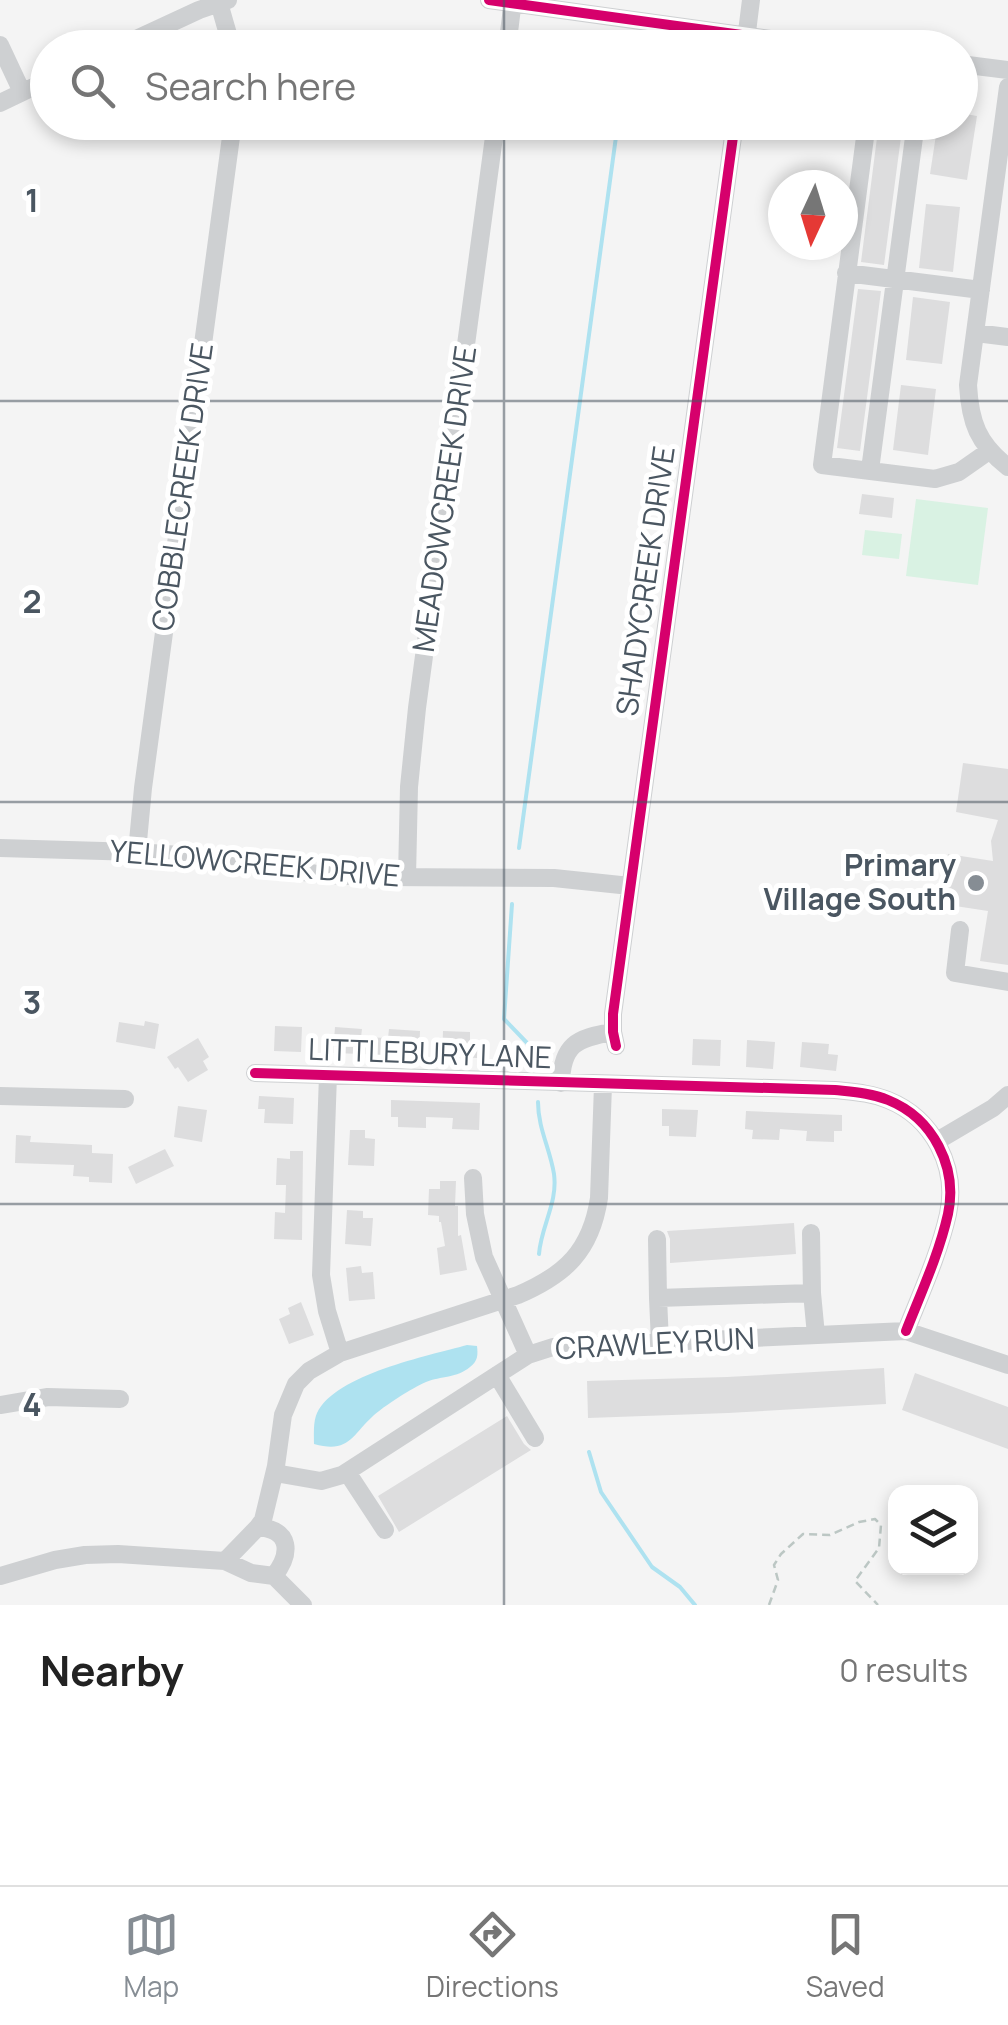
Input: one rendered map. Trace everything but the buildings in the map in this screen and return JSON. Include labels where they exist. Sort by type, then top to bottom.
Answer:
[{"type":"street","points":[[489,0],[680,30]]},
{"type":"street","points":[[748,30],[752,0]]},
{"type":"street","points":[[158,30],[223,2],[228,30]]},
{"type":"street","points":[[509,30],[513,2]]},
{"type":"street","points":[[0,45],[22,92]]},
{"type":"street","points":[[978,66],[1008,70]]},
{"type":"street","points":[[1008,87],[1002,183],[968,385],[979,436],[1008,467]]},
{"type":"street","points":[[0,104],[30,88]]},
{"type":"street","name":"COBBLECREEK DRIVE","points":[[137,852],[231,140]]},
{"type":"street","name":"MEADOWCREEK DRIVE","points":[[406,877],[417,708],[494,140]]},
{"type":"street","name":"SHADYCREEK DRIVE","points":[[560,1083],[562,1064],[577,1042],[596,1034],[615,1039],[613,1014],[733,140]]},
{"type":"street","points":[[864,140],[822,466],[934,479],[959,472],[989,451]]},
{"type":"street","points":[[870,470],[914,140]]},
{"type":"street","points":[[846,273],[981,290]]},
{"type":"street","points":[[976,333],[1008,337]]},
{"type":"street","name":"YELLOWCREEK DRIVE","points":[[0,848],[194,856],[324,875],[554,878],[630,886]]},
{"type":"street","points":[[960,930],[955,973],[1008,982]]},
{"type":"street","name":"LITTLEBURY LANE","points":[[255,1073],[857,1092],[908,1110],[937,1141]]},
{"type":"street","points":[[328,1076],[321,1275],[340,1353]]},
{"type":"street","points":[[225,1561],[262,1520],[275,1473],[283,1416],[296,1384],[340,1353],[541,1286],[571,1263],[592,1231],[599,1198],[602,1084]]},
{"type":"street","points":[[0,1096],[125,1100]]},
{"type":"street","points":[[906,1331],[948,1213],[949,1179],[937,1141],[1008,1096]]},
{"type":"street","points":[[473,1178],[478,1236],[492,1280],[528,1355]]},
{"type":"street","points":[[811,1233],[816,1335]]},
{"type":"street","points":[[657,1239],[660,1342]]},
{"type":"street","points":[[658,1298],[812,1293]]},
{"type":"street","name":"CRAWLEY RUN","points":[[275,1473],[321,1482],[332,1480],[528,1355],[553,1347],[906,1331],[1008,1366]]},
{"type":"street","points":[[497,1375],[535,1438]]},
{"type":"street","points":[[0,1405],[48,1397],[120,1399]]},
{"type":"street","points":[[347,1472],[386,1530]]},
{"type":"street","points":[[258,1527],[277,1533],[286,1547],[285,1561],[274,1576]]},
{"type":"street","points":[[0,1576],[85,1554],[225,1561],[251,1574],[274,1576],[303,1605]]},
{"type":"path","points":[[770,1605],[778,1580],[774,1565],[802,1534],[830,1535],[875,1518],[881,1524],[879,1548],[854,1581],[878,1605]]},
{"type":"green space","points":[[916,499],[988,508],[978,585],[906,576]]},
{"type":"green space","points":[[865,530],[902,534],[899,559],[862,555]]},
{"type":"water","points":[[467,1345],[477,1346],[477,1355],[465,1371],[426,1382],[406,1393],[378,1412],[343,1445],[314,1444],[317,1413],[343,1387],[384,1368]]},
{"type":"waterway","points":[[519,848],[616,140]]},
{"type":"waterway","points":[[512,904],[504,1019],[530,1046],[533,1065]]},
{"type":"waterway","points":[[538,1102],[555,1185],[539,1254]]},
{"type":"waterway","points":[[589,1452],[601,1492],[652,1567],[680,1587],[695,1605]]},
{"type":"cycle path","points":[[489,0],[706,30]]},
{"type":"cycle path","points":[[616,1046],[613,1014],[733,140]]},
{"type":"cycle path","points":[[255,1073],[835,1090],[888,1100],[904,1108],[929,1132],[939,1146],[949,1179],[944,1229],[906,1331]]},
{"type":"place","name":"Primary Village South","points":[[976,883]]}]
